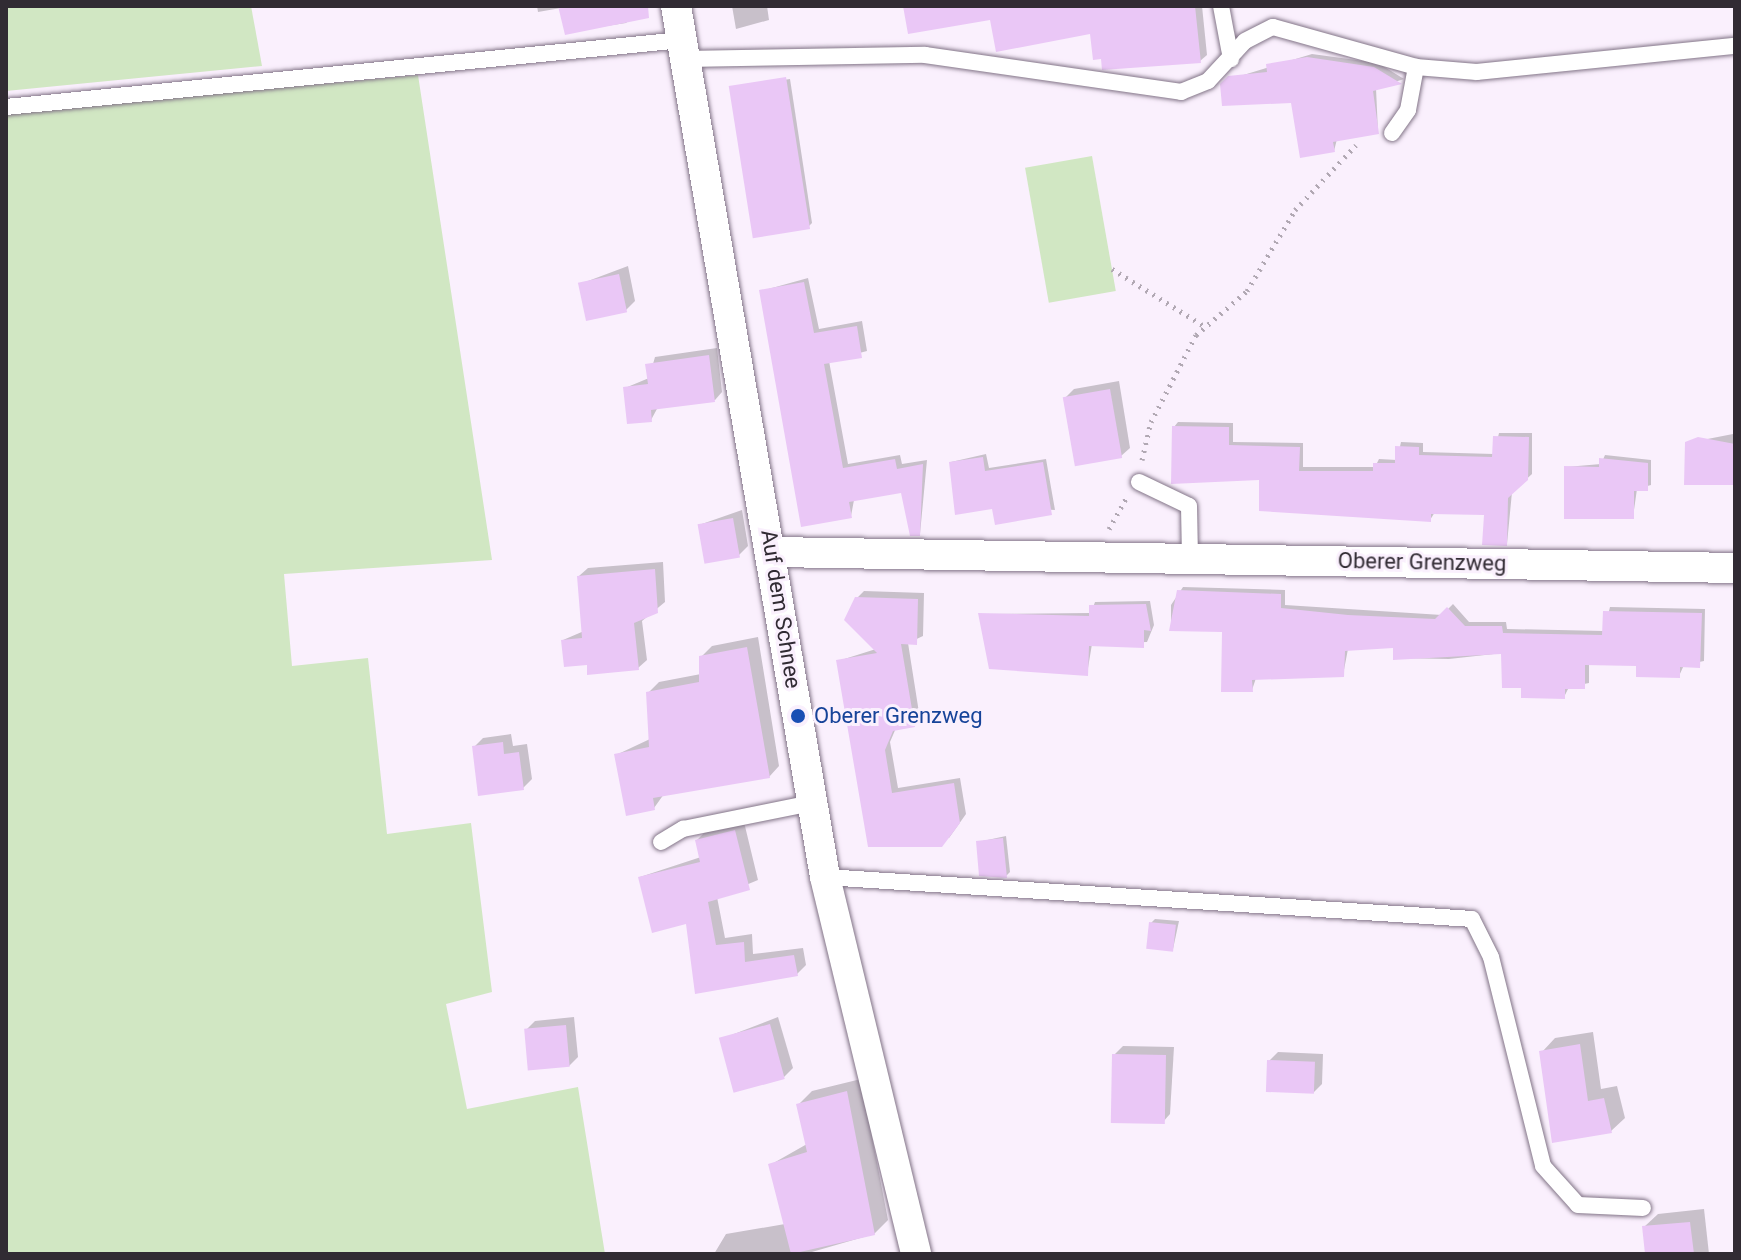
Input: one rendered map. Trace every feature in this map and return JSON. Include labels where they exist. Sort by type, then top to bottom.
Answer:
[{"type":"street","name":"Auf dem Schnee","points":[[676,6],[773,552],[825,877],[916,1254]]},
{"type":"street","name":"Oberer Grenzweg","points":[[773,552],[1735,568]]},
{"type":"lane","points":[[1221,6],[1231,59]]},
{"type":"lane","points":[[6,107],[684,50],[925,55],[1181,92],[1208,81],[1273,27],[1416,67],[1477,72],[1735,46]]},
{"type":"lane","points":[[1392,133],[1408,110],[1416,67]]},
{"type":"lane","points":[[1139,482],[1189,506],[1190,559]]},
{"type":"lane","points":[[661,842],[683,829],[812,803]]},
{"type":"lane","points":[[825,877],[1472,919],[1491,957],[1543,1166],[1578,1205],[1643,1208]]},
{"type":"path","points":[[1109,558],[1109,519],[1139,482],[1151,422],[1206,327],[1247,291],[1295,210],[1356,145]]},
{"type":"path","points":[[1112,269],[1206,327]]},
{"type":"green space","points":[[6,6],[251,6],[262,66],[6,91]]},
{"type":"green space","points":[[418,75],[492,560],[284,574],[292,666],[368,658],[387,834],[471,823],[492,992],[446,1004],[467,1109],[578,1087],[605,1254],[6,1254],[6,113]]},
{"type":"green space","points":[[1092,156],[1116,291],[1049,303],[1025,168]]},
{"type":"building","points":[[558,6],[648,6],[649,18],[565,35]]},
{"type":"building","points":[[903,6],[1195,6],[1201,63],[1102,70],[1101,59],[1093,60],[1090,34],[996,52],[990,20],[908,34]]},
{"type":"building","points":[[1307,57],[1374,67],[1402,84],[1373,91],[1379,134],[1333,142],[1335,152],[1300,158],[1291,103],[1222,106],[1220,84],[1228,76],[1267,72],[1266,64]]},
{"type":"building","points":[[786,77],[810,229],[753,238],[729,86]]},
{"type":"building","points":[[619,274],[627,312],[586,321],[578,283]]},
{"type":"building","points":[[804,282],[814,333],[857,326],[862,358],[824,364],[843,468],[895,459],[897,469],[923,464],[920,536],[910,536],[901,493],[849,502],[852,518],[801,527],[759,290]]},
{"type":"building","points":[[709,355],[715,402],[651,410],[652,422],[627,424],[623,387],[648,384],[645,364]]},
{"type":"building","points":[[1110,389],[1122,458],[1075,466],[1063,397]]},
{"type":"building","points":[[1172,426],[1229,427],[1229,445],[1300,447],[1299,471],[1373,471],[1373,463],[1395,463],[1395,446],[1419,447],[1419,455],[1492,457],[1493,436],[1529,437],[1528,480],[1508,498],[1507,546],[1482,545],[1484,515],[1431,514],[1431,522],[1259,511],[1259,480],[1171,484]]},
{"type":"building","points":[[1698,437],[1735,444],[1735,485],[1684,485],[1685,442]]},
{"type":"building","points":[[983,457],[985,471],[1043,462],[1052,515],[995,525],[992,509],[955,515],[949,462]]},
{"type":"building","points":[[1599,458],[1648,463],[1648,491],[1634,491],[1634,519],[1564,519],[1564,466],[1599,467]]},
{"type":"building","points":[[733,518],[740,557],[704,564],[698,524]]},
{"type":"building","points":[[655,569],[658,613],[634,623],[639,670],[587,675],[587,665],[564,667],[561,640],[582,638],[577,576]]},
{"type":"building","points":[[1177,590],[1281,594],[1281,608],[1348,615],[1435,619],[1447,607],[1465,626],[1502,626],[1503,633],[1602,635],[1603,611],[1702,613],[1700,668],[1680,667],[1680,678],[1636,677],[1636,666],[1585,665],[1585,689],[1565,689],[1565,699],[1521,698],[1521,688],[1502,688],[1501,654],[1393,660],[1393,648],[1345,651],[1344,677],[1252,680],[1253,692],[1221,692],[1222,632],[1169,631]]},
{"type":"building","points":[[855,597],[918,599],[917,645],[901,644],[915,727],[893,731],[885,750],[892,793],[954,783],[960,823],[942,847],[868,847],[836,660],[877,653],[844,620]]},
{"type":"building","points":[[1146,604],[1151,631],[1144,630],[1144,648],[1089,646],[1088,676],[989,669],[978,613],[1089,616],[1089,605]]},
{"type":"building","points":[[747,647],[770,778],[653,798],[655,810],[626,816],[614,754],[649,747],[646,692],[699,682],[699,656]]},
{"type":"building","points":[[503,742],[504,754],[519,752],[524,790],[478,796],[472,746]]},
{"type":"building","points":[[735,830],[750,890],[708,902],[716,945],[744,942],[745,962],[794,955],[798,976],[695,994],[686,924],[652,933],[638,877],[700,862],[695,840]]},
{"type":"building","points":[[1003,838],[1007,878],[979,876],[976,841]]},
{"type":"building","points":[[1149,922],[1176,925],[1173,952],[1146,949]]},
{"type":"building","points":[[770,1024],[785,1079],[734,1093],[719,1038]]},
{"type":"building","points":[[566,1025],[570,1067],[528,1071],[524,1029]]},
{"type":"building","points":[[1580,1044],[1588,1101],[1604,1098],[1612,1133],[1552,1143],[1539,1051]]},
{"type":"building","points":[[1112,1054],[1166,1055],[1165,1124],[1111,1123]]},
{"type":"building","points":[[1267,1060],[1315,1062],[1314,1094],[1266,1092]]},
{"type":"building","points":[[847,1091],[875,1235],[791,1254],[768,1164],[807,1152],[796,1104]]},
{"type":"building","points":[[1690,1222],[1694,1254],[1645,1254],[1642,1226]]},
{"type":"place","name":"Oberer Grenzweg","points":[[798,716]]}]
